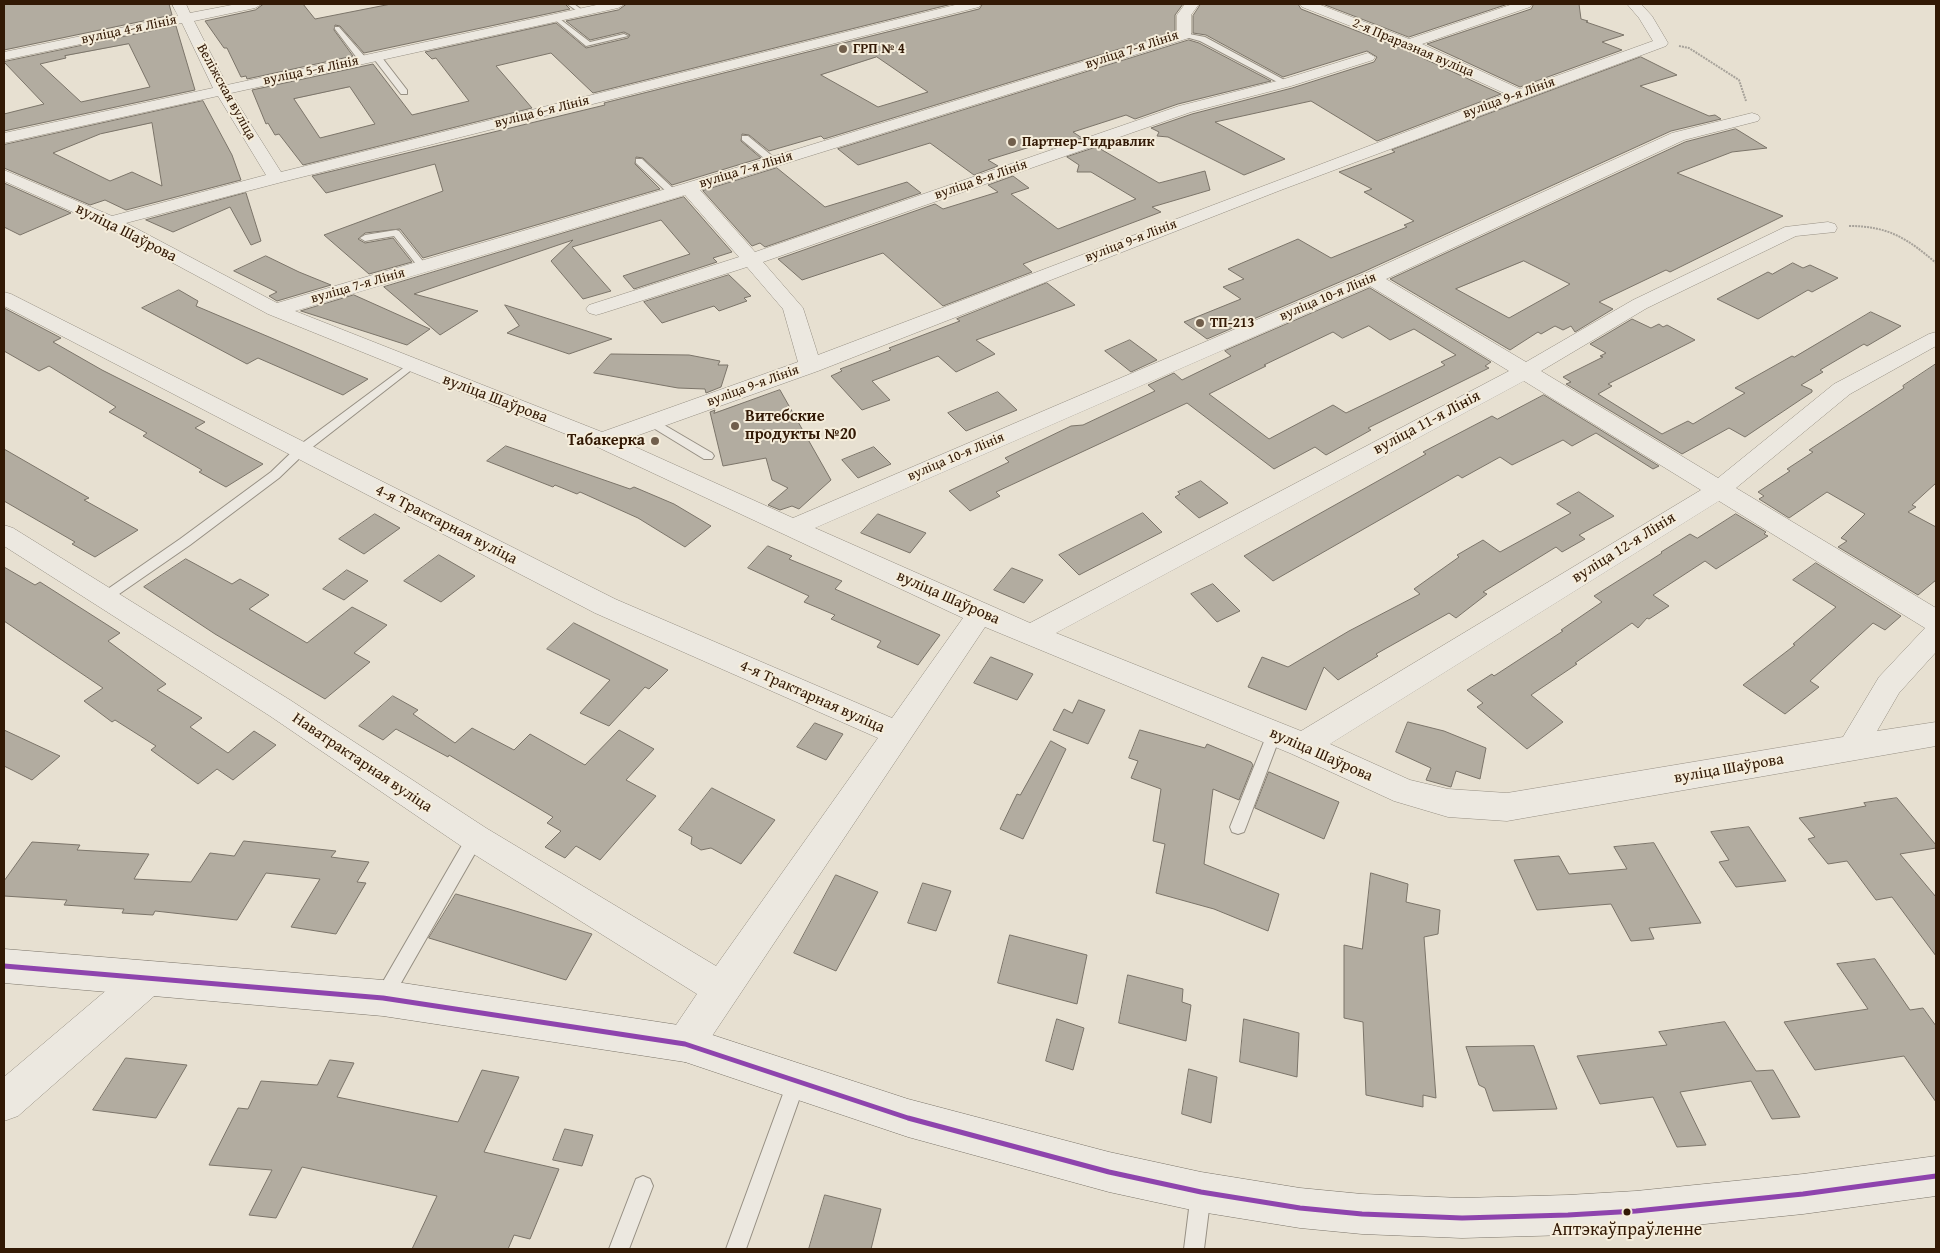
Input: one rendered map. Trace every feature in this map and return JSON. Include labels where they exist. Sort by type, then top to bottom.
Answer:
[{"type":"street","name":"Веліжская вуліца","points":[[178,4],[221,90],[276,178]]},
{"type":"street","name":"вуліца 4-я Лінія","points":[[4,56],[255,4]]},
{"type":"street","name":"вуліца 5-я Лінія","points":[[4,138],[556,18],[576,8],[618,4]]},
{"type":"street","points":[[916,4],[934,14]]},
{"type":"street","name":"вуліца 6-я Лінія","points":[[110,222],[276,178],[974,4]]},
{"type":"street","name":"вуліца 7-я Лінія","points":[[275,310],[774,162],[1184,35],[1184,15],[1192,4]]},
{"type":"street","name":"2-я Праразная вуліца","points":[[1307,4],[1409,44],[1518,94]]},
{"type":"street","points":[[1409,44],[1525,4]]},
{"type":"street","points":[[1634,4],[1645,16],[1661,43]]},
{"type":"street","name":"вуліца 9-я Лінія","points":[[600,440],[654,423],[810,366],[1518,94],[1661,43]]},
{"type":"street","name":"вуліца 8-я Лінія","points":[[596,309],[750,260],[1185,109],[1286,83],[1368,57]]},
{"type":"street","name":"вуліца 10-я Лінія","points":[[794,527],[1371,278],[1678,136],[1752,118]]},
{"type":"street","name":"вуліца Шаўрова","points":[[4,175],[110,222],[275,310],[410,366],[600,440],[794,527],[980,614],[1303,745],[1405,792],[1448,802],[1507,807],[1936,734]]},
{"type":"street","points":[[681,190],[750,260],[793,308],[806,343],[810,366]]},
{"type":"street","name":"вуліца 11-я Лінія","points":[[1032,634],[1526,371],[1640,304],[1792,231],[1828,228]]},
{"type":"street","points":[[1371,278],[1936,621]]},
{"type":"street","name":"4-я Трактарная вуліца","points":[[4,298],[605,606],[897,733]]},
{"type":"street","name":"вуліца 12-я Лінія","points":[[1303,745],[1720,489],[1842,390],[1936,338]]},
{"type":"street","name":"Наватрактарная вуліца","points":[[4,534],[280,708],[475,838],[721,989]]},
{"type":"street","points":[[685,1044],[980,614]]},
{"type":"street","points":[[1853,747],[1889,685],[1936,634]]},
{"type":"street","points":[[4,966],[383,998],[685,1044],[796,1083],[908,1118],[1110,1172],[1201,1192],[1300,1208],[1362,1214],[1462,1218],[1636,1211],[1803,1194],[1936,1176]]},
{"type":"street","points":[[4,1102],[148,978]]},
{"type":"lane","points":[[556,18],[589,44],[624,36]]},
{"type":"lane","points":[[337,28],[404,92]]},
{"type":"lane","points":[[1184,35],[1202,39],[1286,83]]},
{"type":"lane","points":[[745,138],[774,162]]},
{"type":"lane","points":[[639,161],[681,190]]},
{"type":"lane","points":[[365,238],[396,233],[422,267]]},
{"type":"lane","points":[[104,598],[185,542],[275,475],[301,450],[410,366]]},
{"type":"lane","points":[[654,423],[708,456]]},
{"type":"lane","points":[[1238,827],[1274,734]]},
{"type":"lane","points":[[383,998],[475,838]]},
{"type":"lane","points":[[736,1249],[796,1083]]},
{"type":"lane","points":[[619,1249],[644,1186]]},
{"type":"lane","points":[[1194,1249],[1201,1192]]},
{"type":"path","points":[[1661,43],[1688,48],[1739,80],[1752,118]]},
{"type":"path","points":[[1828,228],[1867,225],[1892,230],[1908,238],[1936,263]]},
{"type":"building","points":[[4,4],[169,4],[172,15],[4,50]]},
{"type":"building","points":[[264,4],[303,4],[315,19],[391,4],[565,4],[570,9],[364,53],[340,26],[335,25],[334,30],[353,56],[247,79],[246,76],[241,77],[227,48],[224,48],[205,21],[255,10]]},
{"type":"building","points":[[627,4],[952,4],[593,93],[551,53],[496,66],[532,108],[303,165],[279,134],[275,135],[268,123],[266,124],[252,90],[373,64],[412,115],[469,101],[436,58],[432,59],[425,52],[556,23],[586,48],[628,38],[630,35],[624,32],[590,40],[566,21],[618,10]],"holes":[[[350,87],[375,124],[320,138],[294,99]]]},
{"type":"building","points":[[983,4],[1183,4],[1175,15],[1175,32],[824,139],[821,136],[769,151],[749,135],[742,134],[741,141],[761,158],[672,185],[643,158],[636,157],[635,164],[660,189],[423,258],[400,229],[365,233],[358,239],[365,243],[393,238],[412,262],[369,274],[324,235],[443,191],[435,164],[326,193],[312,176],[605,105],[604,103],[979,9]],"holes":[[[877,57],[928,92],[878,107],[821,75]]]},
{"type":"building","points":[[1201,4],[1298,4],[1301,9],[1403,49],[1501,94],[1377,141],[1311,101],[1215,122],[1285,159],[1244,175],[1168,137],[1157,136],[1159,132],[1151,128],[1192,114],[1292,88],[1374,62],[1377,57],[1367,51],[1283,77],[1206,35],[1193,33],[1193,16]]},
{"type":"building","points":[[1323,4],[1508,4],[1409,37]]},
{"type":"building","points":[[1534,4],[1579,4],[1581,19],[1624,35],[1602,42],[1622,50],[1520,87],[1427,44],[1531,9]]},
{"type":"building","points":[[176,26],[195,90],[4,131],[4,114],[44,104],[4,62]],"holes":[[[129,44],[150,87],[81,102],[40,64],[66,58],[65,56]]]},
{"type":"building","points":[[1189,40],[1199,43],[1271,81],[1178,104],[1135,119],[1126,115],[1073,132],[1082,138],[1052,148],[1043,143],[988,160],[998,166],[974,175],[930,143],[858,165],[838,149]]},
{"type":"building","points":[[1641,57],[1677,75],[1640,86],[1709,116],[1715,115],[1721,119],[1671,131],[1363,272],[1207,339],[1184,322],[1241,299],[1223,287],[1244,279],[1228,269],[1298,239],[1331,258],[1407,227],[1404,225],[1414,221],[1364,192],[1372,189],[1339,172],[1395,152],[1392,150]]},
{"type":"building","points":[[203,101],[232,155],[241,180],[126,210],[105,200],[90,205],[4,168],[4,145]],"holes":[[[152,123],[162,186],[132,172],[110,181],[53,153],[100,134]]]},
{"type":"building","points":[[1736,129],[1767,148],[1732,152],[1677,173],[1783,216],[1670,272],[1666,270],[1599,302],[1613,309],[1575,332],[1571,326],[1563,330],[1555,326],[1541,334],[1538,332],[1510,350],[1390,279],[1685,142]],"holes":[[[1524,261],[1570,284],[1509,318],[1456,289]]]},
{"type":"building","points":[[1097,147],[1159,183],[1205,171],[1210,190],[1152,207],[1161,212],[1023,264],[1032,272],[943,306],[883,253],[802,280],[778,259],[935,204],[943,209],[998,192],[988,185],[1013,176],[1029,188],[1011,194],[1058,229],[1136,199],[1091,172],[1077,172],[1079,165],[1067,157]]},
{"type":"building","points":[[777,168],[825,207],[907,182],[921,193],[765,247],[760,243],[752,246],[703,191]]},
{"type":"building","points":[[4,183],[71,213],[20,235],[4,227]]},
{"type":"building","points":[[246,193],[261,241],[251,245],[230,207],[173,232],[146,220]]},
{"type":"building","points":[[684,197],[732,252],[713,258],[717,262],[634,289],[623,276],[690,254],[661,220],[572,247],[611,291],[583,299],[551,261],[573,240],[414,294],[478,311],[440,335],[384,287]]},
{"type":"building","points":[[266,256],[331,285],[277,301],[269,296],[277,292],[234,271]]},
{"type":"building","points":[[1793,263],[1803,268],[1810,265],[1838,278],[1812,292],[1808,290],[1758,319],[1717,299],[1768,272],[1772,274]]},
{"type":"building","points":[[729,275],[751,296],[744,298],[747,301],[719,311],[714,306],[662,323],[644,302]]},
{"type":"building","points":[[1047,283],[1075,305],[976,340],[995,354],[956,372],[938,356],[872,381],[890,400],[862,410],[831,376],[842,371],[840,369],[891,350],[889,348],[960,321],[957,319]]},
{"type":"building","points":[[1370,288],[1491,362],[1485,366],[1489,368],[1368,428],[1371,430],[1326,455],[1315,447],[1274,469],[1187,403],[996,492],[1000,496],[970,511],[949,491],[1009,462],[1005,458],[1071,426],[1083,425],[1155,391],[1148,385],[1174,373],[1182,380],[1231,356],[1225,351]],"holes":[[[1369,326],[1390,340],[1414,329],[1456,355],[1441,362],[1445,365],[1346,413],[1333,405],[1269,439],[1209,394],[1333,332],[1342,338]]]},
{"type":"building","points":[[179,290],[198,301],[196,306],[368,379],[343,395],[258,358],[247,364],[142,308]]},
{"type":"building","points":[[354,295],[430,329],[407,345],[301,311]]},
{"type":"building","points":[[505,305],[612,339],[569,354],[507,333],[519,326]]},
{"type":"building","points":[[4,308],[61,338],[53,342],[102,370],[205,422],[195,428],[263,464],[226,487],[199,472],[202,470],[143,436],[147,433],[109,412],[116,407],[49,366],[39,371],[4,351]]},
{"type":"building","points":[[1871,312],[1901,326],[1867,346],[1864,344],[1820,370],[1823,372],[1801,385],[1812,390],[1812,392],[1745,437],[1729,428],[1682,454],[1566,384],[1571,382],[1563,377],[1603,357],[1600,356],[1606,353],[1590,344],[1632,319],[1651,328],[1659,324],[1663,327],[1667,325],[1695,340],[1608,384],[1612,386],[1598,394],[1662,434],[1688,421],[1693,424],[1745,393],[1735,388],[1792,356],[1794,357]]},
{"type":"building","points":[[1130,340],[1157,360],[1131,372],[1105,351]]},
{"type":"building","points":[[611,354],[689,355],[720,361],[718,365],[728,365],[721,387],[706,393],[705,389],[678,388],[594,373]]},
{"type":"building","points":[[1936,364],[1936,483],[1912,505],[1916,507],[1908,512],[1936,527],[1936,580],[1918,595],[1838,547],[1847,541],[1841,538],[1865,514],[1827,492],[1789,518],[1759,499],[1764,496],[1758,492],[1790,471],[1787,469],[1813,452],[1809,450],[1904,388],[1903,386]]},
{"type":"building","points":[[780,390],[831,480],[799,509],[792,506],[780,510],[768,505],[788,488],[772,480],[766,458],[723,466],[710,412],[715,410],[714,413]]},
{"type":"building","points":[[998,392],[1017,410],[966,431],[948,413]]},
{"type":"building","points":[[1544,395],[1659,466],[1653,469],[1596,433],[1572,446],[1563,440],[1512,465],[1500,457],[1462,478],[1458,475],[1273,581],[1244,556],[1426,454],[1423,452],[1492,416],[1497,419]]},
{"type":"building","points":[[506,446],[630,489],[634,487],[674,504],[711,526],[685,547],[638,518],[580,492],[577,494],[555,485],[553,487],[487,461]]},
{"type":"building","points":[[874,447],[891,464],[858,478],[842,460]]},
{"type":"building","points":[[4,449],[89,498],[84,500],[138,530],[95,557],[72,544],[75,542],[4,501]]},
{"type":"building","points":[[1201,481],[1228,503],[1199,518],[1175,497],[1180,494],[1178,492]]},
{"type":"building","points":[[1579,492],[1614,516],[1579,535],[1585,539],[1562,552],[1556,547],[1483,592],[1487,594],[1456,618],[1449,613],[1376,654],[1378,656],[1338,680],[1324,667],[1306,710],[1248,687],[1262,657],[1288,667],[1349,631],[1420,594],[1414,589],[1459,557],[1457,555],[1483,540],[1500,552],[1571,513],[1557,504]]},
{"type":"building","points":[[1143,513],[1162,532],[1079,575],[1059,555]]},
{"type":"building","points":[[375,514],[400,528],[364,554],[339,539]]},
{"type":"building","points":[[878,514],[926,533],[910,553],[861,533]]},
{"type":"building","points":[[1736,514],[1766,532],[1764,534],[1768,536],[1716,569],[1705,561],[1653,595],[1669,606],[1649,619],[1647,618],[1638,628],[1632,623],[1531,695],[1563,722],[1527,749],[1477,707],[1483,703],[1467,690],[1492,674],[1494,676],[1563,631],[1561,630],[1602,602],[1594,596],[1661,552],[1690,534],[1697,538]]},
{"type":"building","points":[[768,546],[792,556],[789,559],[842,581],[835,589],[940,635],[918,665],[877,647],[881,641],[831,619],[835,615],[804,602],[809,596],[748,568]]},
{"type":"building","points":[[439,555],[475,576],[441,602],[404,581]]},
{"type":"building","points":[[186,559],[232,584],[240,579],[269,595],[249,609],[307,643],[352,607],[387,625],[354,653],[370,662],[325,699],[215,634],[144,587]]},
{"type":"building","points":[[1816,563],[1901,616],[1885,630],[1873,623],[1810,681],[1819,687],[1785,714],[1743,685],[1795,645],[1793,644],[1836,607],[1793,580]]},
{"type":"building","points":[[4,567],[35,585],[40,582],[120,633],[108,641],[166,684],[157,690],[202,718],[190,727],[228,753],[254,731],[276,745],[233,780],[217,769],[198,784],[151,750],[156,746],[115,720],[112,722],[84,701],[103,688],[4,621]]},
{"type":"building","points":[[1012,568],[1043,580],[1024,603],[994,590]]},
{"type":"building","points":[[347,570],[368,581],[344,600],[323,589]]},
{"type":"building","points":[[1213,584],[1240,611],[1217,622],[1191,594]]},
{"type":"building","points":[[574,623],[668,670],[649,689],[645,687],[609,726],[580,713],[610,680],[547,649]]},
{"type":"building","points":[[991,657],[1033,674],[1017,700],[974,683]]},
{"type":"building","points":[[393,696],[418,710],[413,714],[455,743],[472,728],[514,750],[530,734],[585,765],[619,730],[654,749],[626,780],[656,796],[600,860],[576,846],[565,858],[545,847],[561,831],[547,823],[553,817],[449,755],[448,757],[396,729],[383,740],[359,726]]},
{"type":"building","points":[[1079,700],[1105,710],[1088,744],[1053,730],[1064,709],[1072,713]]},
{"type":"building","points":[[1408,722],[1444,731],[1486,748],[1480,779],[1456,771],[1451,787],[1426,780],[1431,768],[1396,752]]},
{"type":"building","points":[[815,723],[843,734],[826,760],[797,747]]},
{"type":"building","points":[[4,730],[60,756],[32,780],[4,766]]},
{"type":"building","points":[[1140,730],[1205,748],[1207,744],[1251,762],[1253,765],[1239,800],[1213,789],[1204,864],[1279,894],[1268,931],[1214,909],[1156,893],[1165,844],[1153,841],[1161,789],[1131,778],[1138,761],[1129,758]]},
{"type":"building","points":[[1051,741],[1066,749],[1023,839],[1000,829],[1017,794],[1020,795]]},
{"type":"building","points":[[1269,772],[1339,802],[1324,839],[1255,808]]},
{"type":"building","points":[[712,788],[775,820],[741,864],[711,848],[701,850],[691,844],[692,837],[679,830]]},
{"type":"building","points":[[1897,798],[1936,845],[1936,848],[1900,854],[1936,897],[1936,956],[1892,897],[1876,900],[1847,861],[1828,864],[1808,839],[1815,837],[1799,818],[1866,806],[1864,803]]},
{"type":"building","points":[[1749,827],[1786,881],[1736,887],[1719,862],[1729,860],[1711,832]]},
{"type":"building","points":[[244,841],[336,851],[331,857],[369,862],[357,882],[366,883],[336,934],[291,927],[320,879],[266,873],[237,920],[155,911],[153,915],[122,913],[124,909],[64,905],[67,900],[4,896],[4,881],[32,842],[80,845],[77,850],[149,854],[134,879],[191,882],[210,853],[234,856]]},
{"type":"building","points":[[1654,843],[1701,923],[1649,928],[1654,939],[1631,941],[1611,904],[1537,910],[1514,860],[1559,856],[1569,874],[1627,869],[1614,847]]},
{"type":"building","points":[[1371,873],[1408,884],[1406,902],[1440,910],[1438,934],[1424,937],[1436,1098],[1423,1095],[1423,1107],[1366,1095],[1363,1022],[1344,1018],[1344,945],[1362,949]]},
{"type":"building","points":[[836,875],[878,892],[836,971],[794,953]]},
{"type":"building","points":[[923,883],[951,891],[936,931],[908,923]]},
{"type":"building","points":[[456,894],[592,934],[566,980],[429,938]]},
{"type":"building","points":[[1010,935],[1087,955],[1077,1004],[998,983]]},
{"type":"building","points":[[1875,959],[1910,1010],[1923,1008],[1936,1026],[1936,1102],[1904,1056],[1815,1070],[1784,1022],[1868,1009],[1837,964]]},
{"type":"building","points":[[1128,975],[1183,989],[1182,1002],[1191,1005],[1186,1041],[1119,1023]]},
{"type":"building","points":[[1057,1019],[1084,1028],[1073,1070],[1046,1061]]},
{"type":"building","points":[[1244,1019],[1299,1033],[1297,1077],[1240,1062]]},
{"type":"building","points":[[1725,1022],[1756,1071],[1773,1070],[1800,1117],[1772,1119],[1751,1081],[1680,1092],[1706,1145],[1677,1147],[1653,1097],[1600,1104],[1577,1056],[1667,1045],[1659,1032]]},
{"type":"building","points":[[1534,1046],[1557,1109],[1493,1111],[1485,1088],[1479,1085],[1466,1047]]},
{"type":"building","points":[[126,1058],[187,1065],[156,1118],[93,1110]]},
{"type":"building","points":[[330,1060],[354,1063],[337,1097],[458,1122],[482,1070],[519,1077],[484,1152],[559,1169],[530,1239],[514,1235],[508,1249],[412,1249],[437,1196],[302,1167],[276,1218],[249,1215],[272,1170],[209,1165],[238,1108],[248,1109],[261,1081],[317,1085]]},
{"type":"building","points":[[1189,1069],[1217,1077],[1211,1123],[1182,1114]]},
{"type":"building","points":[[565,1129],[593,1135],[582,1166],[553,1160]]},
{"type":"building","points":[[825,1195],[881,1209],[871,1249],[809,1249]]},
{"type":"transit line","points":[[4,966],[383,998],[685,1044],[908,1118],[1109,1172],[1201,1192],[1300,1208],[1362,1214],[1462,1218],[1568,1215],[1636,1211],[1803,1194],[1936,1176]]},
{"type":"place","name":"ГРП № 4","points":[[843,49]]},
{"type":"place","name":"Партнер-Гидравлик","points":[[1012,142]]},
{"type":"place","name":"ТП-213","points":[[1200,323]]},
{"type":"place","name":"Витебские продукты №20","points":[[735,426]]},
{"type":"place","name":"Табакерка","points":[[655,441]]},
{"type":"place","name":"Аптэкаўпраўленне","points":[[1627,1212]]}]
